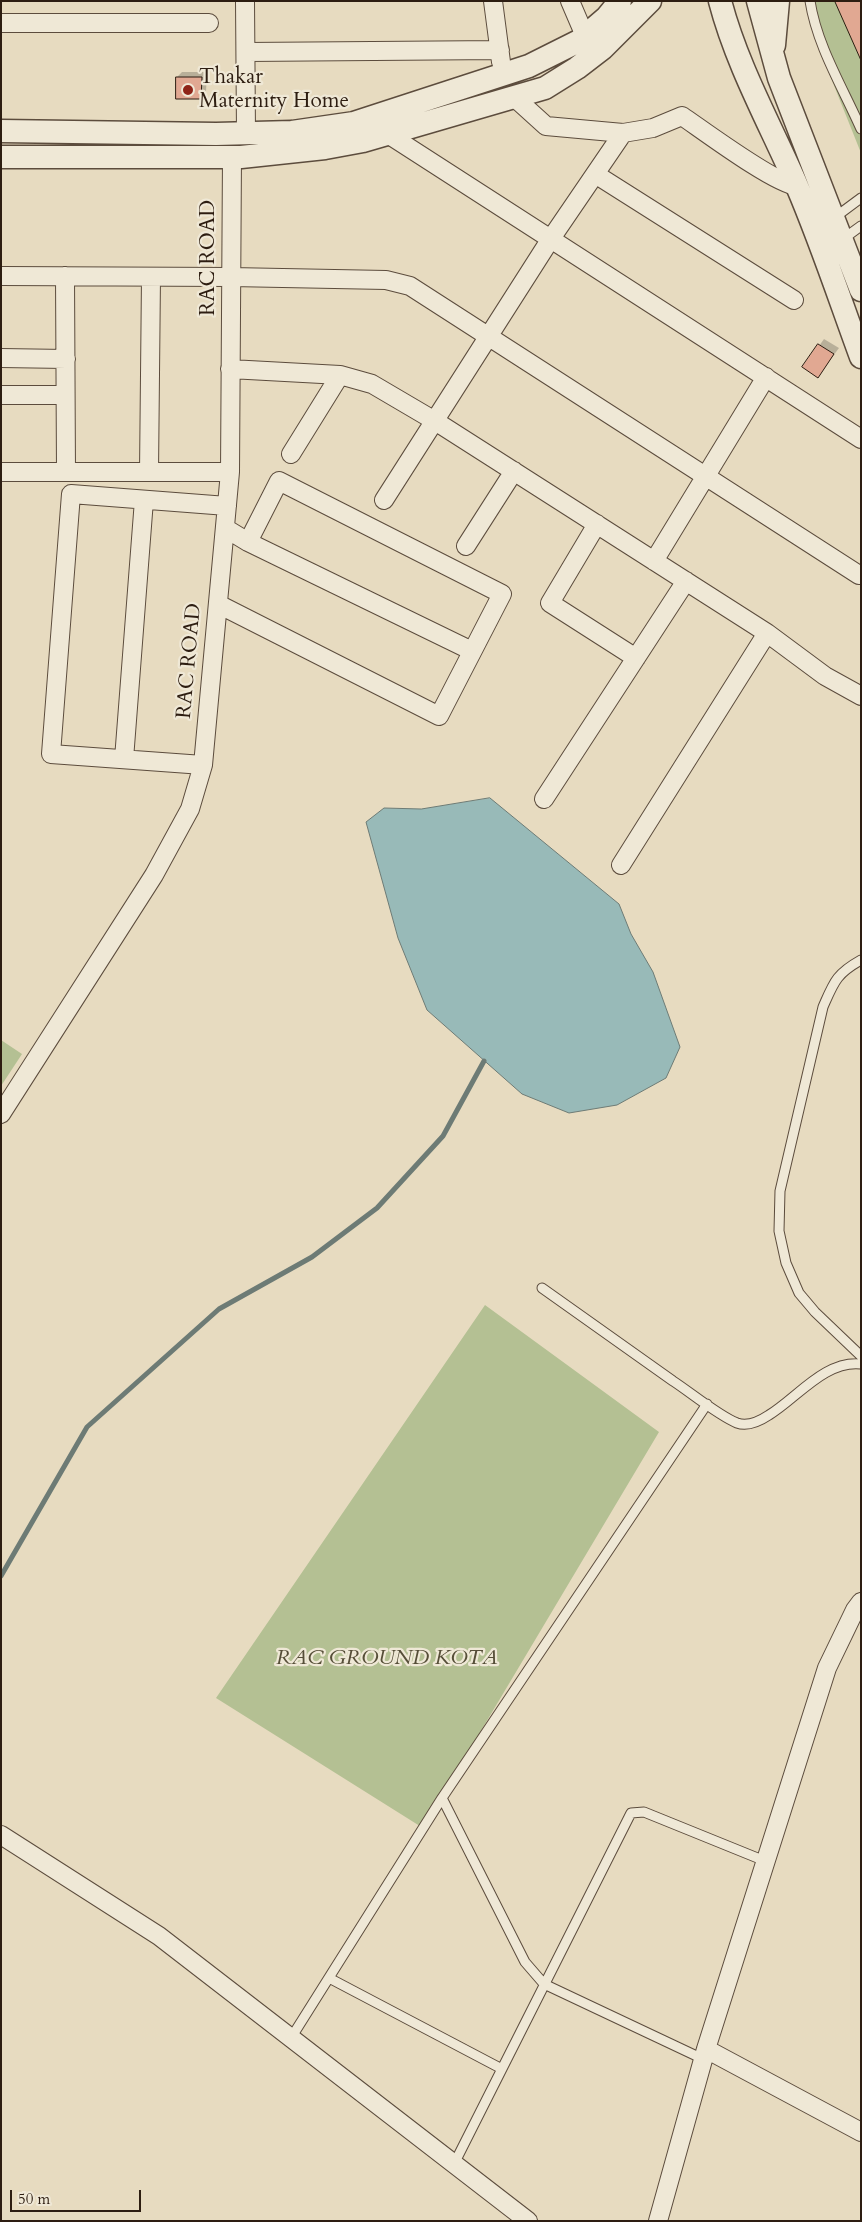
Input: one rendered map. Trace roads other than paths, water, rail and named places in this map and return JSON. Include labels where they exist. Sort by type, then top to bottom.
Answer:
[{"type":"street","points":[[245,1],[246,133]]},
{"type":"street","points":[[494,1],[502,75]]},
{"type":"street","points":[[570,1],[585,36]]},
{"type":"street","points":[[1,157],[232,156],[325,148],[386,134],[545,88],[604,48],[650,1]]},
{"type":"street","points":[[720,1],[732,39],[797,186],[861,357]]},
{"type":"street","points":[[758,1],[773,58],[861,290]]},
{"type":"street","points":[[773,58],[778,1]]},
{"type":"street","points":[[1,131],[292,132],[354,123],[529,66],[579,42],[613,7]]},
{"type":"street","points":[[1,23],[209,23]]},
{"type":"street","points":[[246,52],[500,50]]},
{"type":"street","points":[[514,97],[546,126],[623,133],[653,128],[682,116],[763,170],[791,186],[797,186]]},
{"type":"street","points":[[368,119],[386,134],[861,439]]},
{"type":"street","points":[[384,500],[550,240],[623,133]]},
{"type":"street","name":"RAC ROAD","points":[[1,1114],[154,875],[190,809],[203,765],[230,472],[232,156]]},
{"type":"street","points":[[595,174],[794,300]]},
{"type":"street","points":[[1,276],[386,280],[410,286],[859,575]]},
{"type":"street","points":[[65,276],[66,472]]},
{"type":"street","points":[[149,472],[151,277]]},
{"type":"street","points":[[1,358],[66,359]]},
{"type":"street","points":[[230,369],[340,375],[372,384],[514,471],[767,633],[825,676],[861,696]]},
{"type":"street","points":[[291,454],[340,375]]},
{"type":"street","points":[[654,561],[766,377]]},
{"type":"street","points":[[1,395],[66,395]]},
{"type":"street","points":[[466,546],[514,471]]},
{"type":"street","points":[[1,472],[230,472]]},
{"type":"street","points":[[218,604],[439,716],[502,594],[279,481],[248,542]]},
{"type":"street","points":[[203,765],[51,754],[69,514],[71,494],[226,506]]},
{"type":"street","points":[[124,759],[144,500]]},
{"type":"street","points":[[597,524],[550,604],[636,658]]},
{"type":"street","points":[[224,528],[248,542],[472,651]]},
{"type":"street","points":[[544,799],[686,581]]},
{"type":"street","points":[[621,865],[767,633]]},
{"type":"street","points":[[658,2221],[704,2054],[827,1668],[855,1610],[861,1602]]},
{"type":"street","points":[[1,1835],[159,1936],[528,2221]]},
{"type":"street","points":[[704,2054],[861,2132]]},
{"type":"lane","points":[[810,1],[812,15],[824,48],[861,129]]},
{"type":"lane","points":[[833,218],[861,198]]},
{"type":"lane","points":[[842,240],[861,226]]},
{"type":"lane","points":[[861,960],[843,970],[833,984],[823,1007],[780,1192],[779,1231],[786,1263],[799,1293],[815,1312],[861,1356]]},
{"type":"lane","points":[[542,1288],[706,1404],[737,1423],[759,1422],[815,1380],[837,1367],[861,1364]]},
{"type":"lane","points":[[291,2038],[442,1798],[706,1404]]},
{"type":"lane","points":[[442,1798],[525,1962],[544,1984],[704,2054]]},
{"type":"lane","points":[[454,2164],[631,1813],[644,1812],[765,1861]]},
{"type":"lane","points":[[329,1978],[502,2068]]},
{"type":"water","points":[[490,798],[619,904],[631,934],[653,972],[680,1047],[666,1078],[617,1105],[569,1113],[522,1094],[427,1010],[398,938],[366,822],[384,808],[421,809]]},
{"type":"waterway","points":[[1,1576],[87,1427],[219,1309],[312,1257],[377,1208],[443,1136],[484,1061]]},
{"type":"place","name":"Thakar Maternity Home","points":[[188,90]]},
{"type":"park label","name":"RAC GROUND KOTA","points":[[387,1659]]}]
